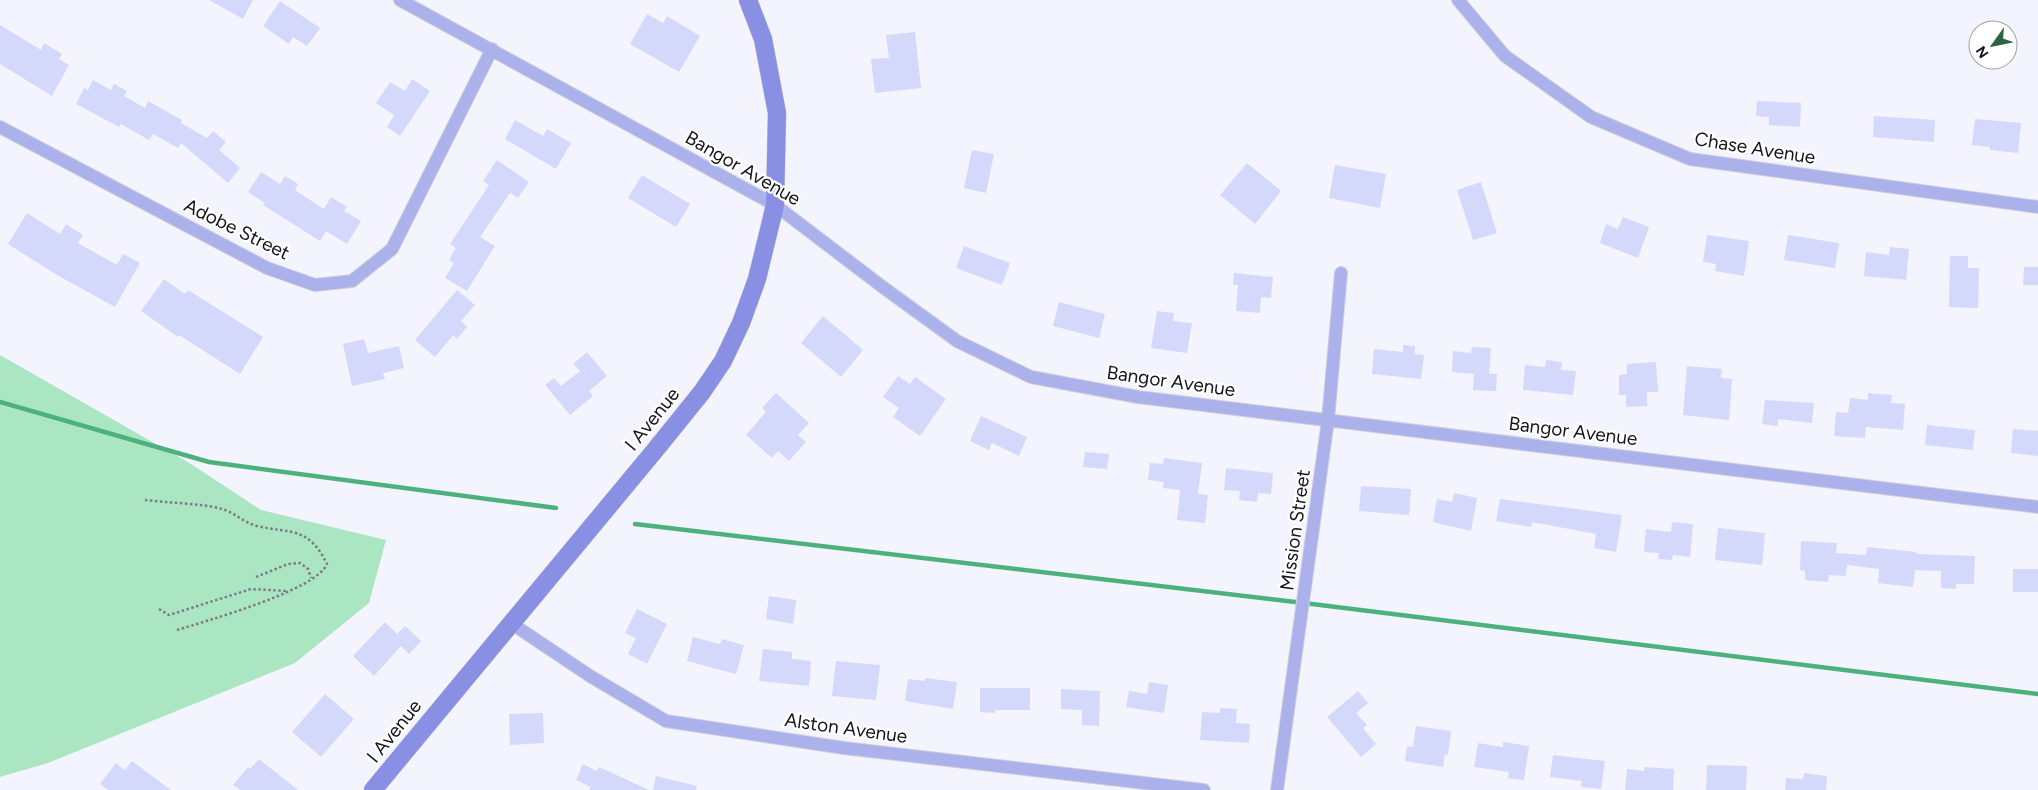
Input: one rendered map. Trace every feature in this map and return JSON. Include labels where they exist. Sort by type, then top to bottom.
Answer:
[{"type":"main road","name":"I Avenue","points":[[373,790],[696,399],[723,361],[741,322],[757,279],[775,205],[777,113],[763,39],[748,0]]},
{"type":"street","name":"Bangor Avenue","points":[[400,0],[775,205],[884,288],[958,341],[1031,377],[1138,397],[2038,507]]},
{"type":"street","name":"Chase Avenue","points":[[1458,0],[1505,56],[1591,117],[1690,159],[2038,207]]},
{"type":"street","name":"Adobe Street","points":[[0,127],[267,268],[315,285],[352,281],[392,249],[492,49]]},
{"type":"street","name":"Mission Street","points":[[1277,790],[1328,420],[1342,273]]},
{"type":"street","name":"Alston Avenue","points":[[511,623],[590,676],[666,720],[844,748],[1204,790]]},
{"type":"path","points":[[144,500],[223,509],[255,526],[286,530],[308,537],[327,564],[324,570],[312,579],[288,591],[238,611],[177,630]]},
{"type":"path","points":[[256,577],[288,564],[300,563],[308,569],[312,579]]},
{"type":"path","points":[[159,609],[168,615],[251,589],[288,591]]},
{"type":"green space","points":[[0,355],[191,464],[261,510],[386,540],[369,603],[295,663],[48,763],[0,777]]},
{"type":"building","points":[[209,0],[253,0],[243,19]]},
{"type":"building","points":[[280,1],[320,28],[307,46],[293,37],[289,44],[263,26]]},
{"type":"building","points":[[647,14],[663,23],[667,16],[700,36],[679,72],[630,44]]},
{"type":"building","points":[[0,25],[41,50],[44,43],[62,54],[59,59],[69,65],[52,96],[0,64]]},
{"type":"building","points":[[915,32],[921,88],[875,93],[871,59],[889,58],[886,35]]},
{"type":"building","points":[[412,79],[430,91],[400,136],[387,127],[394,115],[376,103],[390,82],[405,91]]},
{"type":"building","points":[[93,80],[111,90],[114,84],[127,91],[124,96],[145,108],[148,101],[182,120],[181,123],[207,138],[213,131],[226,142],[219,150],[240,168],[228,183],[181,143],[178,148],[153,134],[149,140],[121,124],[119,127],[76,104],[84,88],[88,90]]},
{"type":"building","points":[[1757,101],[1801,103],[1800,127],[1769,125],[1769,117],[1756,116]]},
{"type":"building","points":[[1874,116],[1935,120],[1934,142],[1873,137]]},
{"type":"building","points":[[1975,119],[2021,123],[2018,153],[1990,150],[1990,147],[1972,145]]},
{"type":"building","points":[[515,120],[543,136],[547,129],[571,143],[556,169],[505,139]]},
{"type":"building","points":[[972,150],[994,154],[986,193],[964,188]]},
{"type":"building","points":[[497,160],[529,182],[518,198],[510,193],[480,237],[495,246],[467,291],[445,278],[454,263],[449,260],[456,248],[450,244],[489,185],[483,181]]},
{"type":"building","points":[[1247,163],[1281,191],[1255,224],[1220,195]]},
{"type":"building","points":[[1335,165],[1386,174],[1380,208],[1329,198]]},
{"type":"building","points":[[261,172],[280,184],[285,176],[298,184],[295,190],[324,209],[331,197],[347,207],[344,211],[361,221],[347,244],[326,231],[320,241],[263,205],[265,203],[248,192]]},
{"type":"building","points":[[642,175],[690,204],[676,227],[628,198]]},
{"type":"building","points":[[1481,182],[1497,233],[1473,240],[1457,190]]},
{"type":"building","points":[[27,213],[60,234],[66,224],[83,235],[78,243],[117,265],[123,254],[140,263],[115,307],[57,275],[8,244]]},
{"type":"building","points":[[1623,217],[1649,227],[1638,258],[1600,243],[1606,224],[1618,229]]},
{"type":"building","points":[[1707,235],[1749,241],[1744,276],[1715,271],[1716,264],[1703,262]]},
{"type":"building","points":[[1788,235],[1839,243],[1835,268],[1784,260]]},
{"type":"building","points":[[964,246],[1010,263],[1002,285],[956,268]]},
{"type":"building","points":[[1890,247],[1909,249],[1906,280],[1864,276],[1866,252],[1889,255]]},
{"type":"building","points":[[1950,256],[1968,256],[1968,268],[1979,268],[1978,308],[1949,307]]},
{"type":"building","points":[[2024,267],[2038,267],[2038,285],[2023,285]]},
{"type":"building","points":[[1234,273],[1273,277],[1271,298],[1261,297],[1260,313],[1236,311],[1238,285],[1233,285]]},
{"type":"building","points":[[164,279],[185,294],[188,290],[263,337],[240,374],[179,335],[178,337],[141,311]]},
{"type":"building","points":[[457,290],[475,305],[461,321],[467,327],[457,339],[453,335],[435,357],[415,340]]},
{"type":"building","points":[[1059,302],[1105,314],[1099,338],[1053,326]]},
{"type":"building","points":[[1157,311],[1174,313],[1173,321],[1192,323],[1187,353],[1151,348]]},
{"type":"building","points":[[823,316],[863,350],[841,377],[801,343]]},
{"type":"building","points":[[364,339],[368,353],[399,346],[404,368],[383,373],[385,379],[352,386],[343,344]]},
{"type":"building","points":[[1403,345],[1415,346],[1415,354],[1424,355],[1421,379],[1372,374],[1374,349],[1403,352]]},
{"type":"building","points":[[1472,347],[1491,348],[1489,374],[1497,374],[1496,391],[1473,390],[1474,374],[1452,372],[1453,351],[1471,353]]},
{"type":"building","points":[[587,352],[607,376],[589,391],[593,396],[570,415],[545,385],[554,378],[561,386],[580,371],[573,364]]},
{"type":"building","points":[[1546,360],[1562,362],[1561,370],[1576,371],[1573,395],[1523,390],[1525,365],[1545,367]]},
{"type":"building","points":[[1656,362],[1658,392],[1647,392],[1647,406],[1626,407],[1626,395],[1619,395],[1619,375],[1627,374],[1627,364]]},
{"type":"building","points":[[1687,366],[1722,369],[1721,378],[1732,379],[1729,420],[1683,415]]},
{"type":"building","points":[[898,376],[910,384],[915,377],[946,399],[920,436],[893,417],[899,408],[883,397]]},
{"type":"building","points":[[776,393],[809,423],[798,435],[806,442],[789,461],[778,451],[772,458],[746,435],[766,412],[762,408]]},
{"type":"building","points":[[1868,393],[1892,395],[1891,403],[1905,404],[1903,430],[1866,427],[1865,438],[1834,436],[1836,412],[1848,413],[1850,398],[1868,400]]},
{"type":"building","points":[[1765,400],[1814,403],[1812,423],[1778,419],[1778,426],[1762,424]]},
{"type":"building","points":[[981,416],[1027,437],[1019,456],[992,443],[989,450],[970,441]]},
{"type":"building","points":[[1927,425],[1975,430],[1973,450],[1925,445]]},
{"type":"building","points":[[2013,429],[2038,431],[2038,456],[2011,453]]},
{"type":"building","points":[[1085,452],[1109,454],[1107,469],[1083,467]]},
{"type":"building","points":[[1164,458],[1202,463],[1198,494],[1208,495],[1205,523],[1177,520],[1180,490],[1163,488],[1164,482],[1148,480],[1150,463],[1163,464]]},
{"type":"building","points":[[1226,468],[1273,473],[1271,494],[1258,493],[1257,502],[1239,500],[1240,491],[1224,490]]},
{"type":"building","points":[[1361,486],[1411,489],[1409,515],[1359,511]]},
{"type":"building","points":[[1454,493],[1477,498],[1471,531],[1433,522],[1437,499],[1452,502]]},
{"type":"building","points":[[1500,499],[1622,515],[1616,552],[1594,548],[1596,534],[1532,522],[1531,527],[1496,521]]},
{"type":"building","points":[[1672,522],[1693,524],[1690,557],[1673,555],[1672,560],[1658,559],[1659,553],[1644,552],[1646,529],[1671,532]]},
{"type":"building","points":[[1718,528],[1765,533],[1762,565],[1715,560]]},
{"type":"building","points":[[1801,541],[1837,543],[1836,553],[1866,555],[1867,547],[1917,552],[1916,554],[1975,556],[1974,584],[1956,584],[1956,589],[1941,588],[1941,571],[1915,570],[1913,587],[1878,583],[1879,569],[1847,565],[1846,576],[1829,575],[1828,582],[1805,580],[1805,571],[1800,570]]},
{"type":"building","points":[[2013,569],[2038,569],[2038,592],[2013,592]]},
{"type":"building","points":[[769,596],[796,600],[793,624],[766,619]]},
{"type":"building","points":[[637,609],[667,624],[647,664],[628,654],[636,638],[625,633]]},
{"type":"building","points":[[385,622],[397,634],[405,626],[421,641],[409,654],[401,646],[374,676],[353,656]]},
{"type":"building","points":[[693,637],[720,644],[722,639],[744,645],[736,674],[687,661]]},
{"type":"building","points":[[763,649],[792,652],[792,659],[811,661],[809,686],[759,681]]},
{"type":"building","points":[[836,661],[880,665],[876,700],[832,696]]},
{"type":"building","points":[[925,678],[957,682],[953,709],[905,701],[908,679],[925,681]]},
{"type":"building","points":[[1149,682],[1168,685],[1164,713],[1126,707],[1129,691],[1147,694]]},
{"type":"building","points":[[980,688],[1030,688],[1030,710],[995,710],[995,713],[980,712]]},
{"type":"building","points":[[1061,689],[1100,691],[1099,726],[1082,725],[1082,710],[1061,709]]},
{"type":"building","points":[[1358,691],[1368,703],[1356,713],[1367,725],[1363,728],[1376,744],[1361,757],[1327,717]]},
{"type":"building","points":[[325,694],[354,719],[321,757],[292,732]]},
{"type":"building","points":[[1220,708],[1237,709],[1236,723],[1250,724],[1249,743],[1200,740],[1202,712],[1220,713]]},
{"type":"building","points":[[543,713],[544,743],[510,745],[509,714]]},
{"type":"building","points":[[1416,726],[1451,731],[1448,755],[1445,754],[1443,767],[1405,761],[1407,746],[1413,747]]},
{"type":"building","points":[[1503,742],[1529,746],[1524,780],[1508,778],[1509,772],[1474,767],[1478,743],[1503,747]]},
{"type":"building","points":[[1553,755],[1605,761],[1601,789],[1581,787],[1582,781],[1550,777]]},
{"type":"building","points":[[259,759],[298,790],[240,790],[233,785],[248,767],[250,769]]},
{"type":"building","points":[[132,761],[171,790],[108,790],[100,784],[116,763],[125,770]]},
{"type":"building","points":[[583,764],[597,771],[599,767],[649,790],[589,790],[591,787],[576,780]]},
{"type":"building","points":[[1707,765],[1747,766],[1746,790],[1706,790]]},
{"type":"building","points":[[1645,767],[1674,769],[1673,790],[1625,790],[1627,769],[1644,771]]},
{"type":"building","points":[[1804,773],[1827,776],[1826,790],[1785,790],[1786,778],[1803,779]]},
{"type":"building","points":[[656,776],[697,786],[696,790],[653,790]]},
{"type":"waterway","points":[[0,402],[209,462],[556,508]]},
{"type":"waterway","points":[[635,524],[1304,603],[2038,694]]}]
